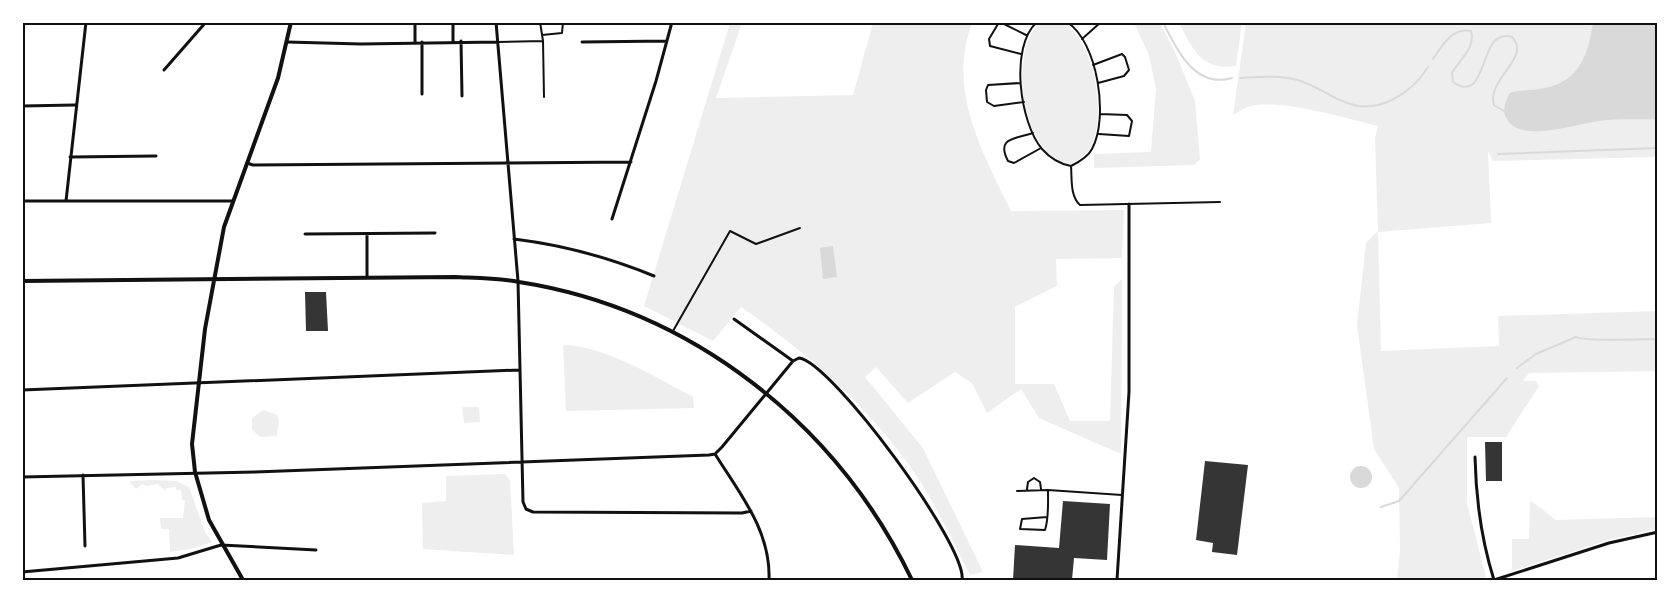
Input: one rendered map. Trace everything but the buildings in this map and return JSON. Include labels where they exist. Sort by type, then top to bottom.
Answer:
[{"type":"street","points":[[66,201],[75,105],[86,22]]},
{"type":"street","points":[[164,70],[206,22]]},
{"type":"street","points":[[243,580],[221,545],[209,520],[195,472],[192,444],[213,280],[232,201],[266,114],[288,42],[291,22]]},
{"type":"street","points":[[415,22],[415,42]]},
{"type":"street","points":[[453,22],[453,42]]},
{"type":"street","points":[[496,22],[518,281],[522,461],[526,509],[533,512],[742,514],[751,511]]},
{"type":"street","points":[[612,219],[631,162],[672,22]]},
{"type":"street","points":[[461,41],[462,96]]},
{"type":"street","points":[[582,42],[667,41]]},
{"type":"street","points":[[288,42],[498,42]]},
{"type":"street","points":[[422,42],[422,94]]},
{"type":"street","points":[[22,106],[75,105]]},
{"type":"street","points":[[70,157],[156,156]]},
{"type":"street","points":[[246,162],[253,165],[631,162]]},
{"type":"street","points":[[22,201],[232,201]]},
{"type":"street","points":[[1117,580],[1129,392],[1129,204]]},
{"type":"street","points":[[305,234],[435,233]]},
{"type":"street","points":[[367,234],[367,277]]},
{"type":"street","points":[[514,239],[581,251],[654,276]]},
{"type":"street","points":[[22,281],[455,277],[518,281],[597,300],[673,331],[737,370],[767,392],[796,418],[840,464],[865,498],[896,547],[912,580]]},
{"type":"street","points":[[734,319],[793,360]]},
{"type":"street","points":[[22,477],[715,454],[793,360],[799,358],[807,361],[880,436],[912,479],[941,527],[961,570],[962,580]]},
{"type":"street","points":[[22,390],[519,370]]},
{"type":"street","points":[[715,454],[751,511],[766,544],[769,580]]},
{"type":"street","points":[[1475,457],[1479,523],[1494,580],[1609,543],[1658,532]]},
{"type":"street","points":[[83,475],[86,546]]},
{"type":"street","points":[[22,572],[178,558],[221,545],[316,550]]},
{"type":"lane","points":[[540,22],[543,41],[544,97]]},
{"type":"lane","points":[[542,35],[562,33],[563,22]]},
{"type":"lane","points":[[1036,22],[1027,36],[1021,54],[1020,83],[1024,102],[1033,133],[1041,148],[1059,164],[1071,166],[1092,151],[1099,134],[1100,114],[1098,83],[1093,65],[1082,38],[1069,23]]},
{"type":"lane","points":[[1082,38],[1101,22]]},
{"type":"lane","points":[[1021,54],[990,46],[989,39],[998,24],[1002,24],[1027,36]]},
{"type":"lane","points":[[498,42],[543,41]]},
{"type":"lane","points":[[1093,65],[1122,54],[1125,56],[1130,70],[1124,76],[1098,83]]},
{"type":"lane","points":[[1020,83],[988,85],[986,90],[987,102],[994,106],[1024,102]]},
{"type":"lane","points":[[1099,134],[1124,137],[1131,134],[1131,117],[1100,114]]},
{"type":"lane","points":[[1033,133],[1007,142],[1003,145],[1002,150],[1008,160],[1014,163],[1041,148]]},
{"type":"lane","points":[[1071,166],[1073,194],[1075,201],[1080,205],[1220,202]]},
{"type":"lane","points":[[673,331],[730,231],[756,244],[800,228]]},
{"type":"lane","points":[[1027,490],[1028,482],[1034,478],[1040,482],[1041,490]]},
{"type":"lane","points":[[1047,517],[1022,519],[1020,528],[1044,531],[1047,517],[1048,490]]},
{"type":"lane","points":[[1017,491],[1048,490],[1123,495]]},
{"type":"shaded area","points":[[730,23],[742,23],[716,98],[853,95],[873,23],[972,23],[965,48],[963,73],[966,97],[979,143],[1011,211],[1124,210],[1122,258],[1056,259],[1057,286],[1015,307],[1015,384],[1054,384],[1070,421],[1110,421],[1114,287],[1122,279],[1121,454],[1039,418],[1021,389],[987,413],[972,383],[955,372],[908,403],[876,367],[865,377],[923,448],[983,572],[970,575],[946,526],[918,478],[881,429],[838,384],[791,344],[741,307],[713,341],[644,306]]},
{"type":"shaded area","points":[[1039,23],[1059,23],[1069,27],[1078,37],[1086,51],[1096,85],[1098,121],[1095,137],[1089,150],[1071,164],[1054,157],[1041,144],[1031,125],[1025,103],[1022,80],[1024,57],[1029,38]]},
{"type":"shaded area","points":[[1134,23],[1160,23],[1175,52],[1195,101],[1200,159],[1194,165],[1094,168],[1094,154],[1151,152],[1156,89],[1149,55]]},
{"type":"shaded area","points":[[1179,23],[1242,23],[1236,66],[1224,67],[1206,61],[1194,49]]},
{"type":"shaded area","points":[[1246,23],[1657,23],[1657,157],[1493,161],[1488,151],[1491,223],[1378,232],[1381,351],[1499,346],[1498,316],[1657,311],[1657,371],[1529,373],[1523,381],[1536,381],[1539,386],[1506,437],[1467,437],[1467,503],[1486,577],[1472,580],[1397,580],[1400,551],[1399,488],[1374,449],[1357,325],[1366,243],[1378,231],[1375,138],[1378,126],[1314,110],[1280,105],[1251,106],[1233,115]]},
{"type":"shaded area","points":[[1593,23],[1657,23],[1657,119],[1607,120],[1538,131],[1526,131],[1508,121],[1504,111],[1505,103],[1510,93],[1545,88],[1567,79],[1574,73],[1585,55]]},
{"type":"shaded area","points":[[833,246],[837,277],[823,279],[820,248]]},
{"type":"shaded area","points":[[563,345],[596,350],[647,372],[693,397],[694,408],[566,411]]},
{"type":"shaded area","points":[[462,407],[479,407],[480,422],[464,423]]},
{"type":"shaded area","points":[[263,410],[277,415],[279,420],[277,436],[260,437],[252,430],[252,418]]},
{"type":"shaded area","points":[[1361,466],[1369,469],[1372,477],[1369,485],[1361,488],[1353,485],[1350,477],[1353,469]]},
{"type":"shaded area","points":[[505,474],[510,480],[514,555],[423,549],[422,503],[446,501],[446,476]]},
{"type":"shaded area","points":[[130,481],[176,481],[189,487],[205,532],[212,542],[191,549],[170,552],[169,529],[161,529],[160,518],[183,518],[185,500],[182,500],[181,490],[176,490],[176,487],[166,488],[165,491],[158,484],[147,486],[142,484],[136,489],[130,483]]},
{"type":"shaded area","points":[[1530,500],[1556,520],[1657,517],[1657,529],[1608,540],[1512,571],[1512,539],[1529,539]]},
{"type":"waterway","points":[[1163,22],[1174,44],[1188,64],[1197,72],[1207,78],[1219,80],[1232,78]]},
{"type":"waterway","points":[[1433,59],[1444,43],[1453,35],[1458,32],[1471,31],[1472,37],[1469,48],[1452,73],[1453,82],[1465,87],[1473,84],[1479,76],[1493,43],[1501,37],[1512,37],[1517,45],[1516,53],[1513,61],[1496,86],[1493,95],[1494,105],[1504,111]]},
{"type":"waterway","points":[[1240,78],[1291,78],[1347,103],[1370,106],[1382,104],[1404,93],[1421,77],[1428,67]]},
{"type":"waterway","points":[[1498,154],[1658,148]]},
{"type":"waterway","points":[[1517,368],[1536,354],[1576,337],[1602,340],[1658,339]]},
{"type":"waterway","points":[[1381,507],[1399,501],[1507,378]]}]
